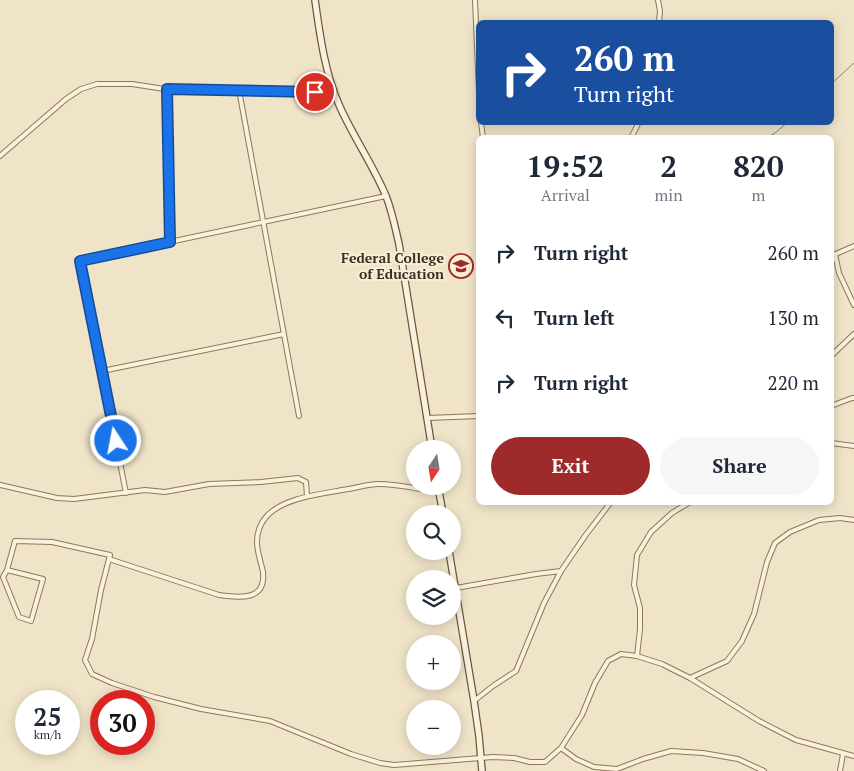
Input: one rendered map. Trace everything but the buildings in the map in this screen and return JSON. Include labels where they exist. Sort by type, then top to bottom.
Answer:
[{"type":"main road","points":[[315,0],[325,60],[334,92],[340,108],[386,196],[393,219],[399,244],[431,440]]},
{"type":"main road","points":[[461,619],[474,701],[482,771]]},
{"type":"street","points":[[475,0],[476,20]]},
{"type":"street","points":[[658,0],[659,20]]},
{"type":"street","points":[[0,156],[66,99],[81,89],[97,84],[132,84],[167,89],[334,92]]},
{"type":"street","points":[[167,89],[170,242]]},
{"type":"street","points":[[239,90],[299,416]]},
{"type":"street","points":[[126,493],[80,261],[386,196]]},
{"type":"street","points":[[834,255],[854,246]]},
{"type":"street","points":[[834,258],[854,305]]},
{"type":"street","points":[[102,371],[284,334]]},
{"type":"street","points":[[834,353],[854,334]]},
{"type":"street","points":[[834,405],[854,398]]},
{"type":"street","points":[[427,418],[476,416]]},
{"type":"street","points":[[834,443],[854,446]]},
{"type":"street","points":[[0,485],[57,498],[74,499],[145,490],[165,492],[209,484],[261,482],[298,478],[306,482],[307,496]]},
{"type":"street","points":[[109,559],[219,595],[235,598],[247,597],[257,593],[263,582],[257,543],[258,532],[266,517],[278,507],[307,496],[376,484],[406,486]]},
{"type":"street","points":[[474,701],[516,671],[544,603],[561,571],[608,505]]},
{"type":"street","points":[[637,656],[640,608],[634,585],[637,555],[651,532],[672,513],[685,505]]},
{"type":"street","points":[[690,678],[727,661],[742,641],[754,614],[767,562],[775,543],[790,532],[819,520],[840,518],[854,520]]},
{"type":"street","points":[[7,570],[43,579],[31,622],[19,617],[3,577],[7,570],[15,542],[52,542],[110,555],[86,660],[92,674],[154,697],[201,709],[270,721],[351,754],[380,763],[394,765],[493,757],[545,762],[561,748],[582,716],[595,683],[608,661],[621,654],[637,656],[662,664],[690,678],[759,722],[796,740],[854,756]]},
{"type":"street","points":[[461,587],[561,571]]},
{"type":"street","points":[[561,748],[576,759],[594,767],[617,769],[643,759],[671,752],[703,753],[738,759],[764,771]]},
{"type":"street","points":[[840,771],[843,754]]},
{"type":"waterway","points":[[834,81],[854,63]]},
{"type":"waterway","points":[[771,135],[784,125]]},
{"type":"place","name":"Federal College of Education","points":[[461,266]]},
{"type":"route","points":[[116,441],[80,261],[170,242],[167,89],[315,92]]}]
